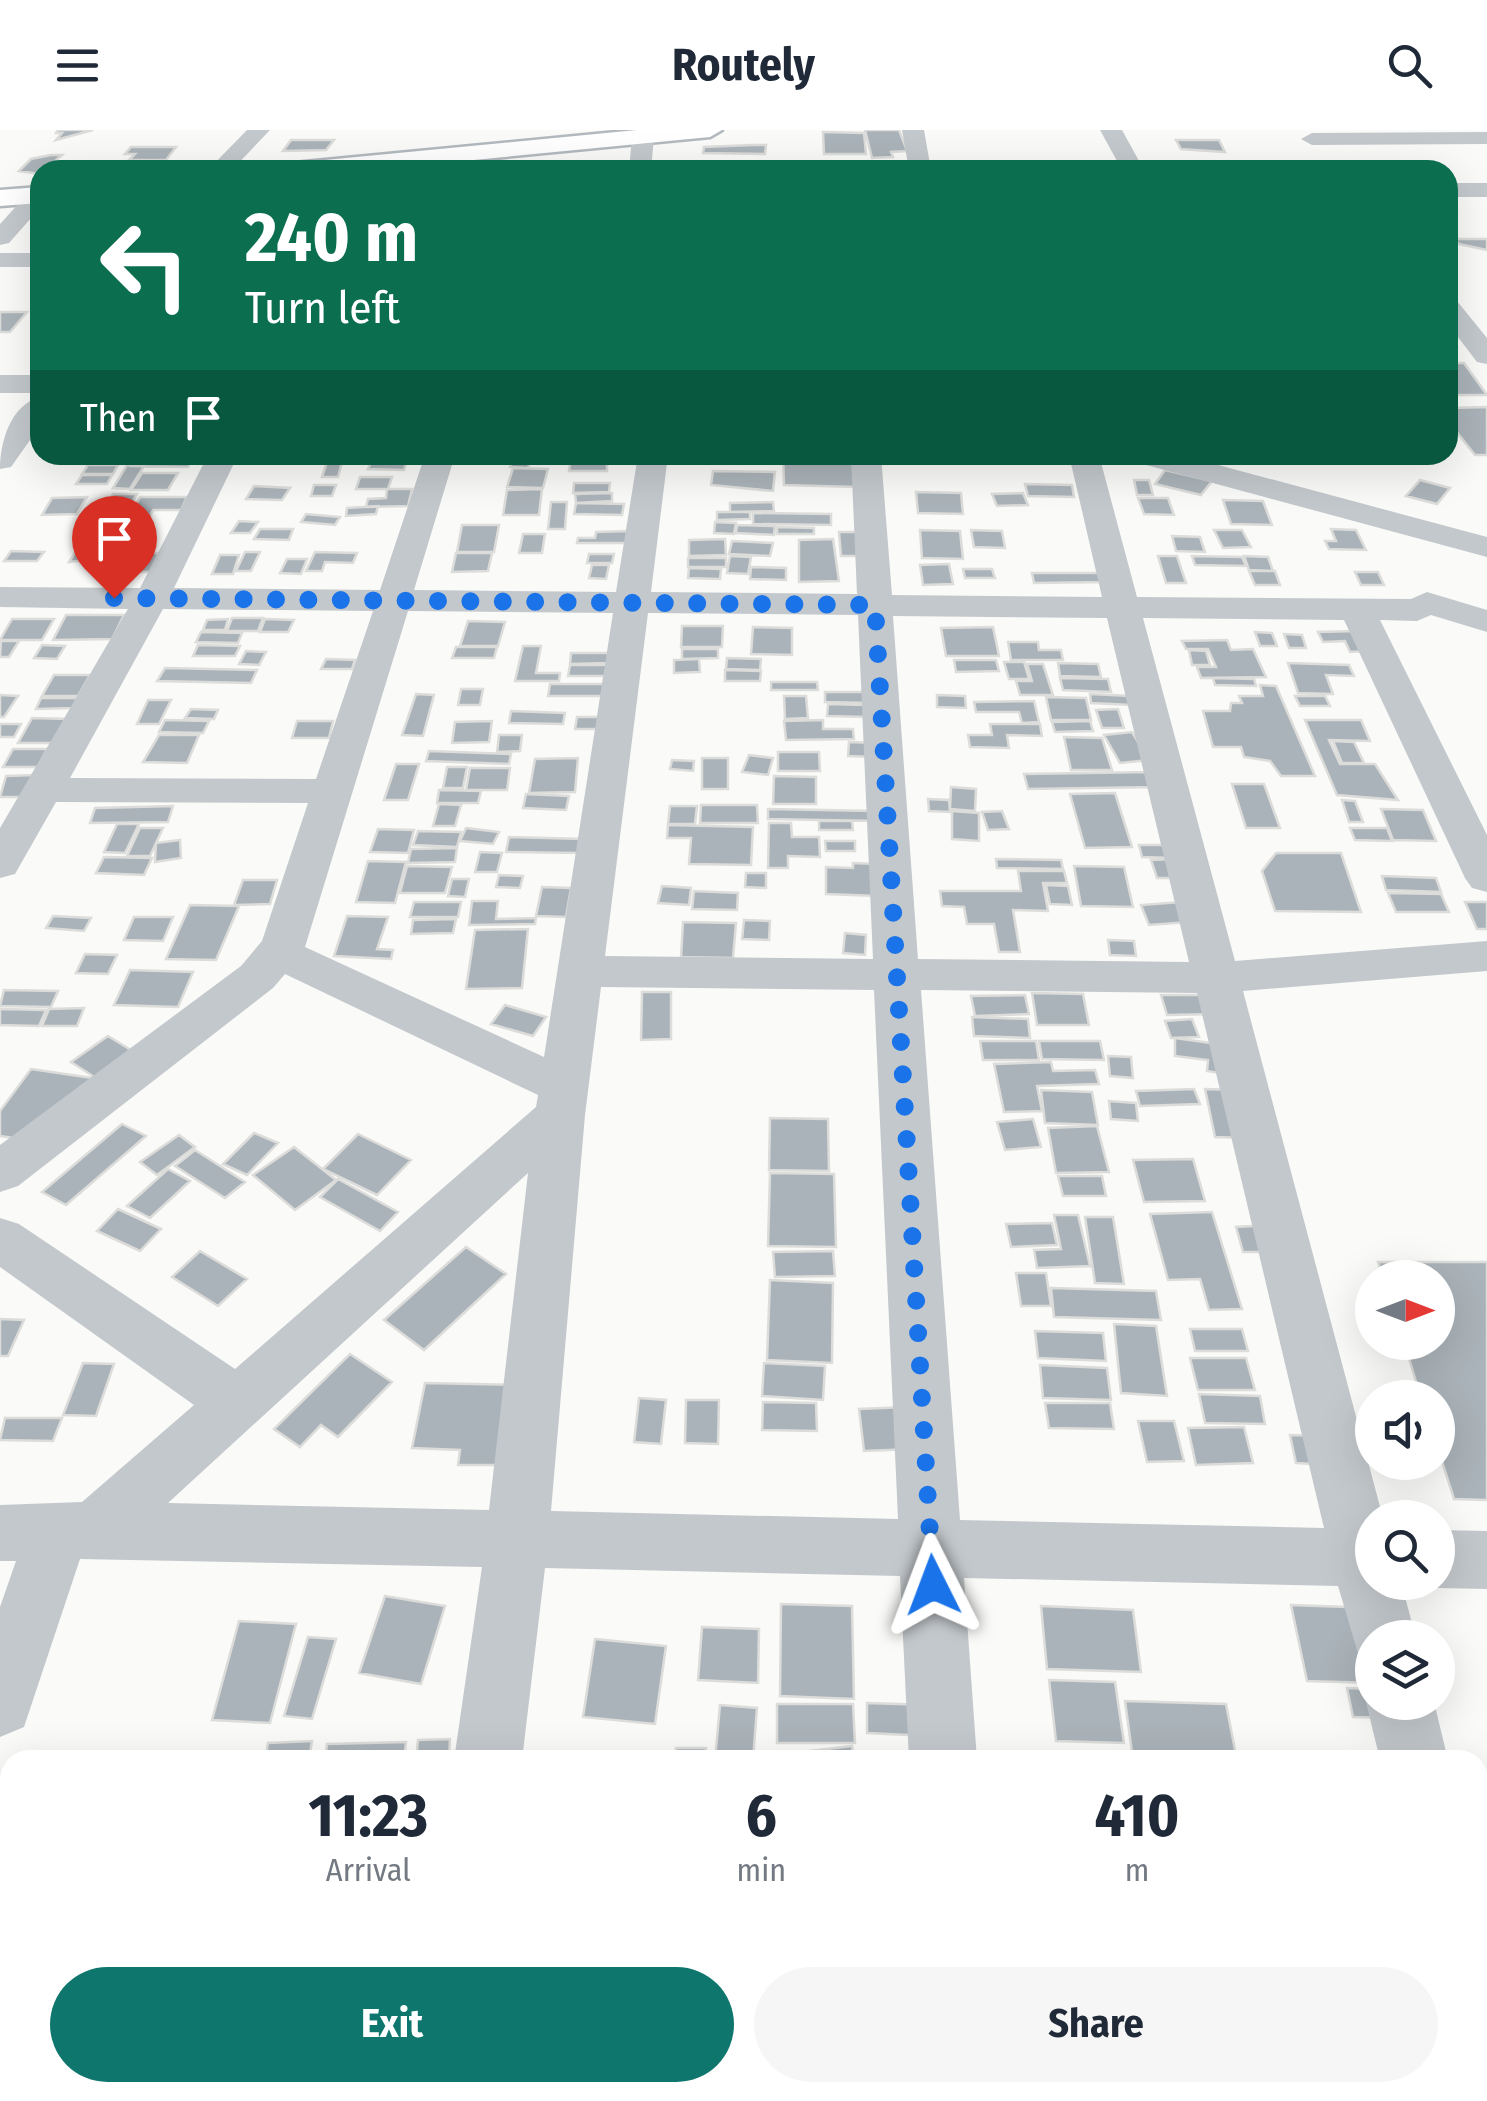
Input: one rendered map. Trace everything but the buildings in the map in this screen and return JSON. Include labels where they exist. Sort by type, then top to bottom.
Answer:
[{"type":"main road","points":[[470,160],[710,130]]},
{"type":"main road","points":[[0,198],[30,196]]},
{"type":"street","points":[[229,160],[259,130]]},
{"type":"street","points":[[914,130],[918,160]]},
{"type":"street","points":[[1111,130],[1128,160]]},
{"type":"street","points":[[1309,134],[1487,138]]},
{"type":"street","points":[[1309,134],[1329,160]]},
{"type":"street","points":[[641,160],[643,136]]},
{"type":"street","points":[[1458,190],[1487,190]]},
{"type":"street","points":[[0,238],[30,206]]},
{"type":"street","points":[[0,260],[30,260]]},
{"type":"street","points":[[1458,320],[1487,356]]},
{"type":"street","points":[[0,384],[30,384]]},
{"type":"street","points":[[0,460],[30,420]]},
{"type":"street","points":[[4,852],[152,598],[218,465]]},
{"type":"street","points":[[0,1172],[257,977],[279,953],[437,465]]},
{"type":"street","points":[[489,1750],[517,1542],[562,1101],[653,465]]},
{"type":"street","points":[[867,465],[942,1750]]},
{"type":"street","points":[[1087,465],[1355,1508]]},
{"type":"street","points":[[1182,465],[1487,548]]},
{"type":"street","points":[[1269,465],[1281,493]]},
{"type":"street","points":[[0,597],[1357,610],[1422,606],[1487,621]]},
{"type":"street","points":[[1357,610],[1487,878]]},
{"type":"street","points":[[42,790],[331,791]]},
{"type":"street","points":[[279,953],[562,1101]]},
{"type":"street","points":[[582,971],[1218,978],[1487,956]]},
{"type":"street","points":[[0,1704],[50,1533],[234,1401],[562,1101]]},
{"type":"street","points":[[0,1240],[234,1401]]},
{"type":"street","points":[[50,1533],[1355,1558]]},
{"type":"street","points":[[1455,1559],[1487,1560]]},
{"type":"street","points":[[1404,1720],[1412,1750]]},
{"type":"route","points":[[114,598],[875,605],[933,1585]]}]
